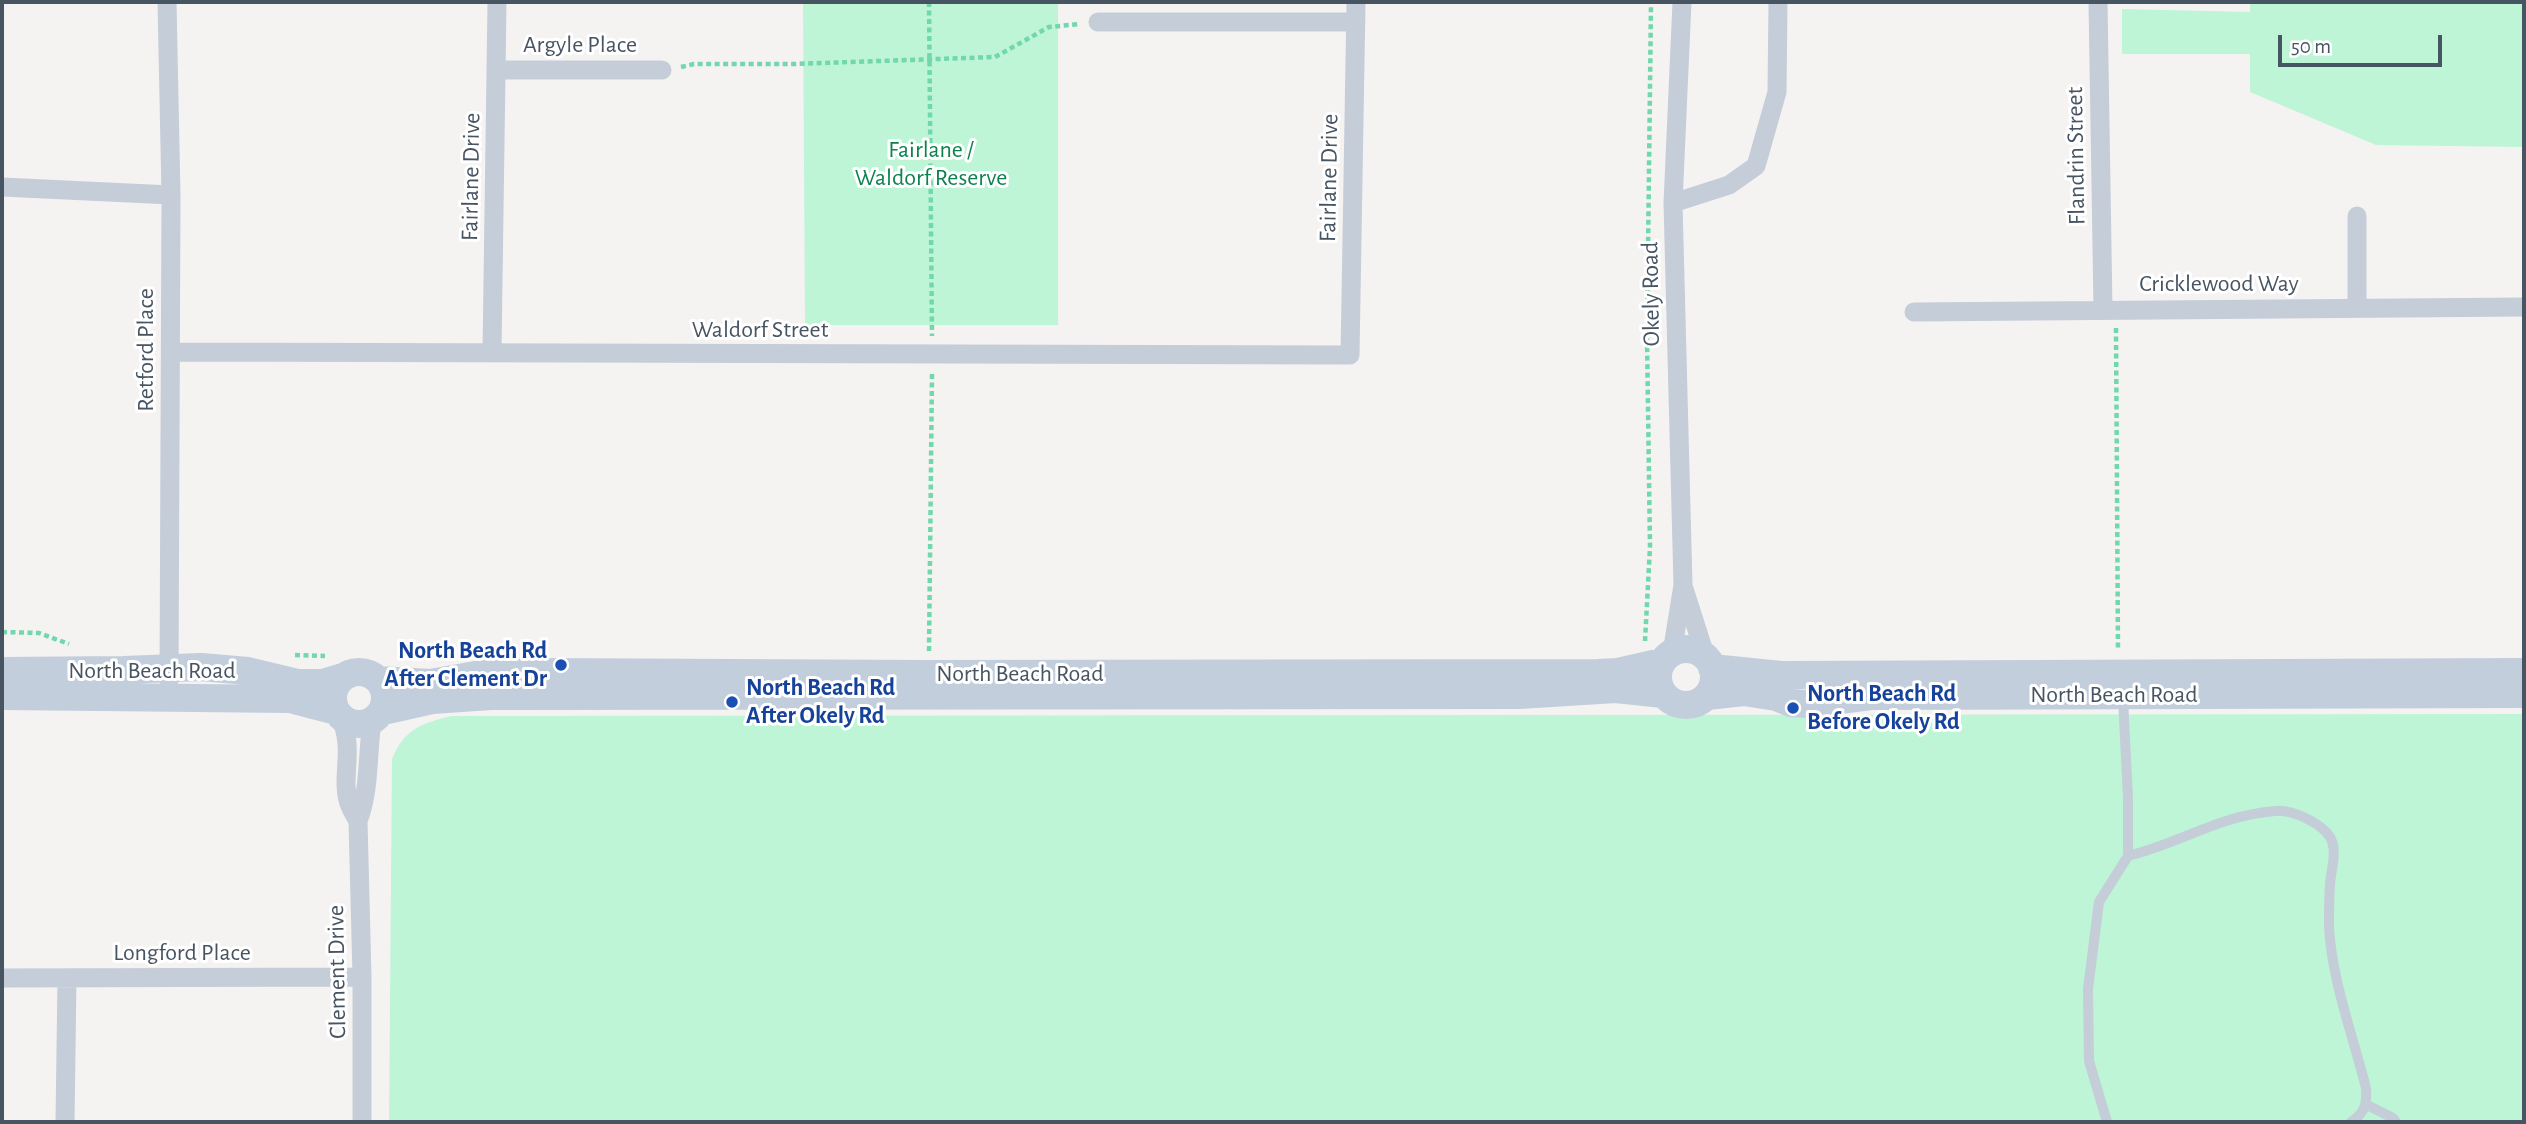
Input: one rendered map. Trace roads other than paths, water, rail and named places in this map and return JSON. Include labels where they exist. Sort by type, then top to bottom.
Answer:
[{"type":"main road","points":[[1690,650],[1709,663],[1713,682],[1707,696],[1684,705],[1668,700],[1657,678],[1660,653],[1690,650]]},
{"type":"main road","name":"North Beach Road","points":[[378,680],[430,682],[486,673],[538,672],[1598,673],[1618,672],[1660,653]]},
{"type":"main road","name":"North Beach Road","points":[[1709,663],[1781,675],[2524,672]]},
{"type":"main road","name":"North Beach Road","points":[[2,671],[169,667],[248,671],[298,683],[323,683],[343,677]]},
{"type":"main road","points":[[365,672],[378,680],[386,694],[377,716],[355,725],[338,714],[333,702],[333,692],[343,677],[349,673],[365,672]]},
{"type":"main road","name":"North Beach Road","points":[[377,716],[432,700],[491,696],[1519,695],[1616,690],[1663,694]]},
{"type":"main road","name":"North Beach Road","points":[[1707,696],[1744,692],[1791,703],[1808,704],[1871,696],[2524,694]]},
{"type":"main road","name":"North Beach Road","points":[[2,696],[290,699],[338,714]]},
{"type":"street","name":"Retford Place","points":[[167,2],[171,195],[169,698]]},
{"type":"street","name":"Fairlane Drive","points":[[492,352],[497,2]]},
{"type":"street","name":"Fairlane Drive","points":[[1350,355],[1356,2]]},
{"type":"street","name":"Okely Road","points":[[1682,2],[1673,203],[1683,585],[1709,663]]},
{"type":"street","points":[[1673,203],[1729,185],[1756,166],[1777,92],[1778,2]]},
{"type":"street","name":"Flandrin Street","points":[[2098,2],[2110,309]]},
{"type":"street","points":[[1098,22],[1356,22]]},
{"type":"street","name":"Argyle Place","points":[[497,70],[662,70]]},
{"type":"street","points":[[2,187],[171,195]]},
{"type":"street","points":[[2357,216],[2357,308]]},
{"type":"street","name":"Cricklewood Way","points":[[1913,312],[2524,307]]},
{"type":"street","name":"Waldorf Street","points":[[171,352],[1350,355]]},
{"type":"street","name":"Okely Road","points":[[1660,653],[1683,585]]},
{"type":"street","name":"Clement Drive","points":[[338,714],[347,731],[349,745],[349,804],[358,821]]},
{"type":"street","name":"Clement Drive","points":[[362,1122],[358,821],[365,803],[366,767],[377,716]]},
{"type":"street","name":"Longford Place","points":[[2,978],[362,977]]},
{"type":"street","points":[[65,1122],[66,978]]},
{"type":"lane","points":[[2107,1122],[2090,1062],[2088,989],[2099,902],[2128,856],[2128,797],[2122,695]]},
{"type":"lane","points":[[2128,856],[2163,847],[2219,821],[2277,810],[2315,821],[2332,839],[2329,929],[2339,985],[2366,1088],[2367,1105],[2359,1117],[2351,1122]]},
{"type":"lane","points":[[2367,1105],[2396,1122]]},
{"type":"place","name":"North Beach Rd After Clement Dr","points":[[561,665]]},
{"type":"place","name":"North Beach Rd After Okely Rd","points":[[732,702]]},
{"type":"place","name":"North Beach Rd Before Okely Rd","points":[[1793,708]]},
{"type":"park label","name":"Fairlane / Waldorf Reserve","points":[[931,164]]}]
